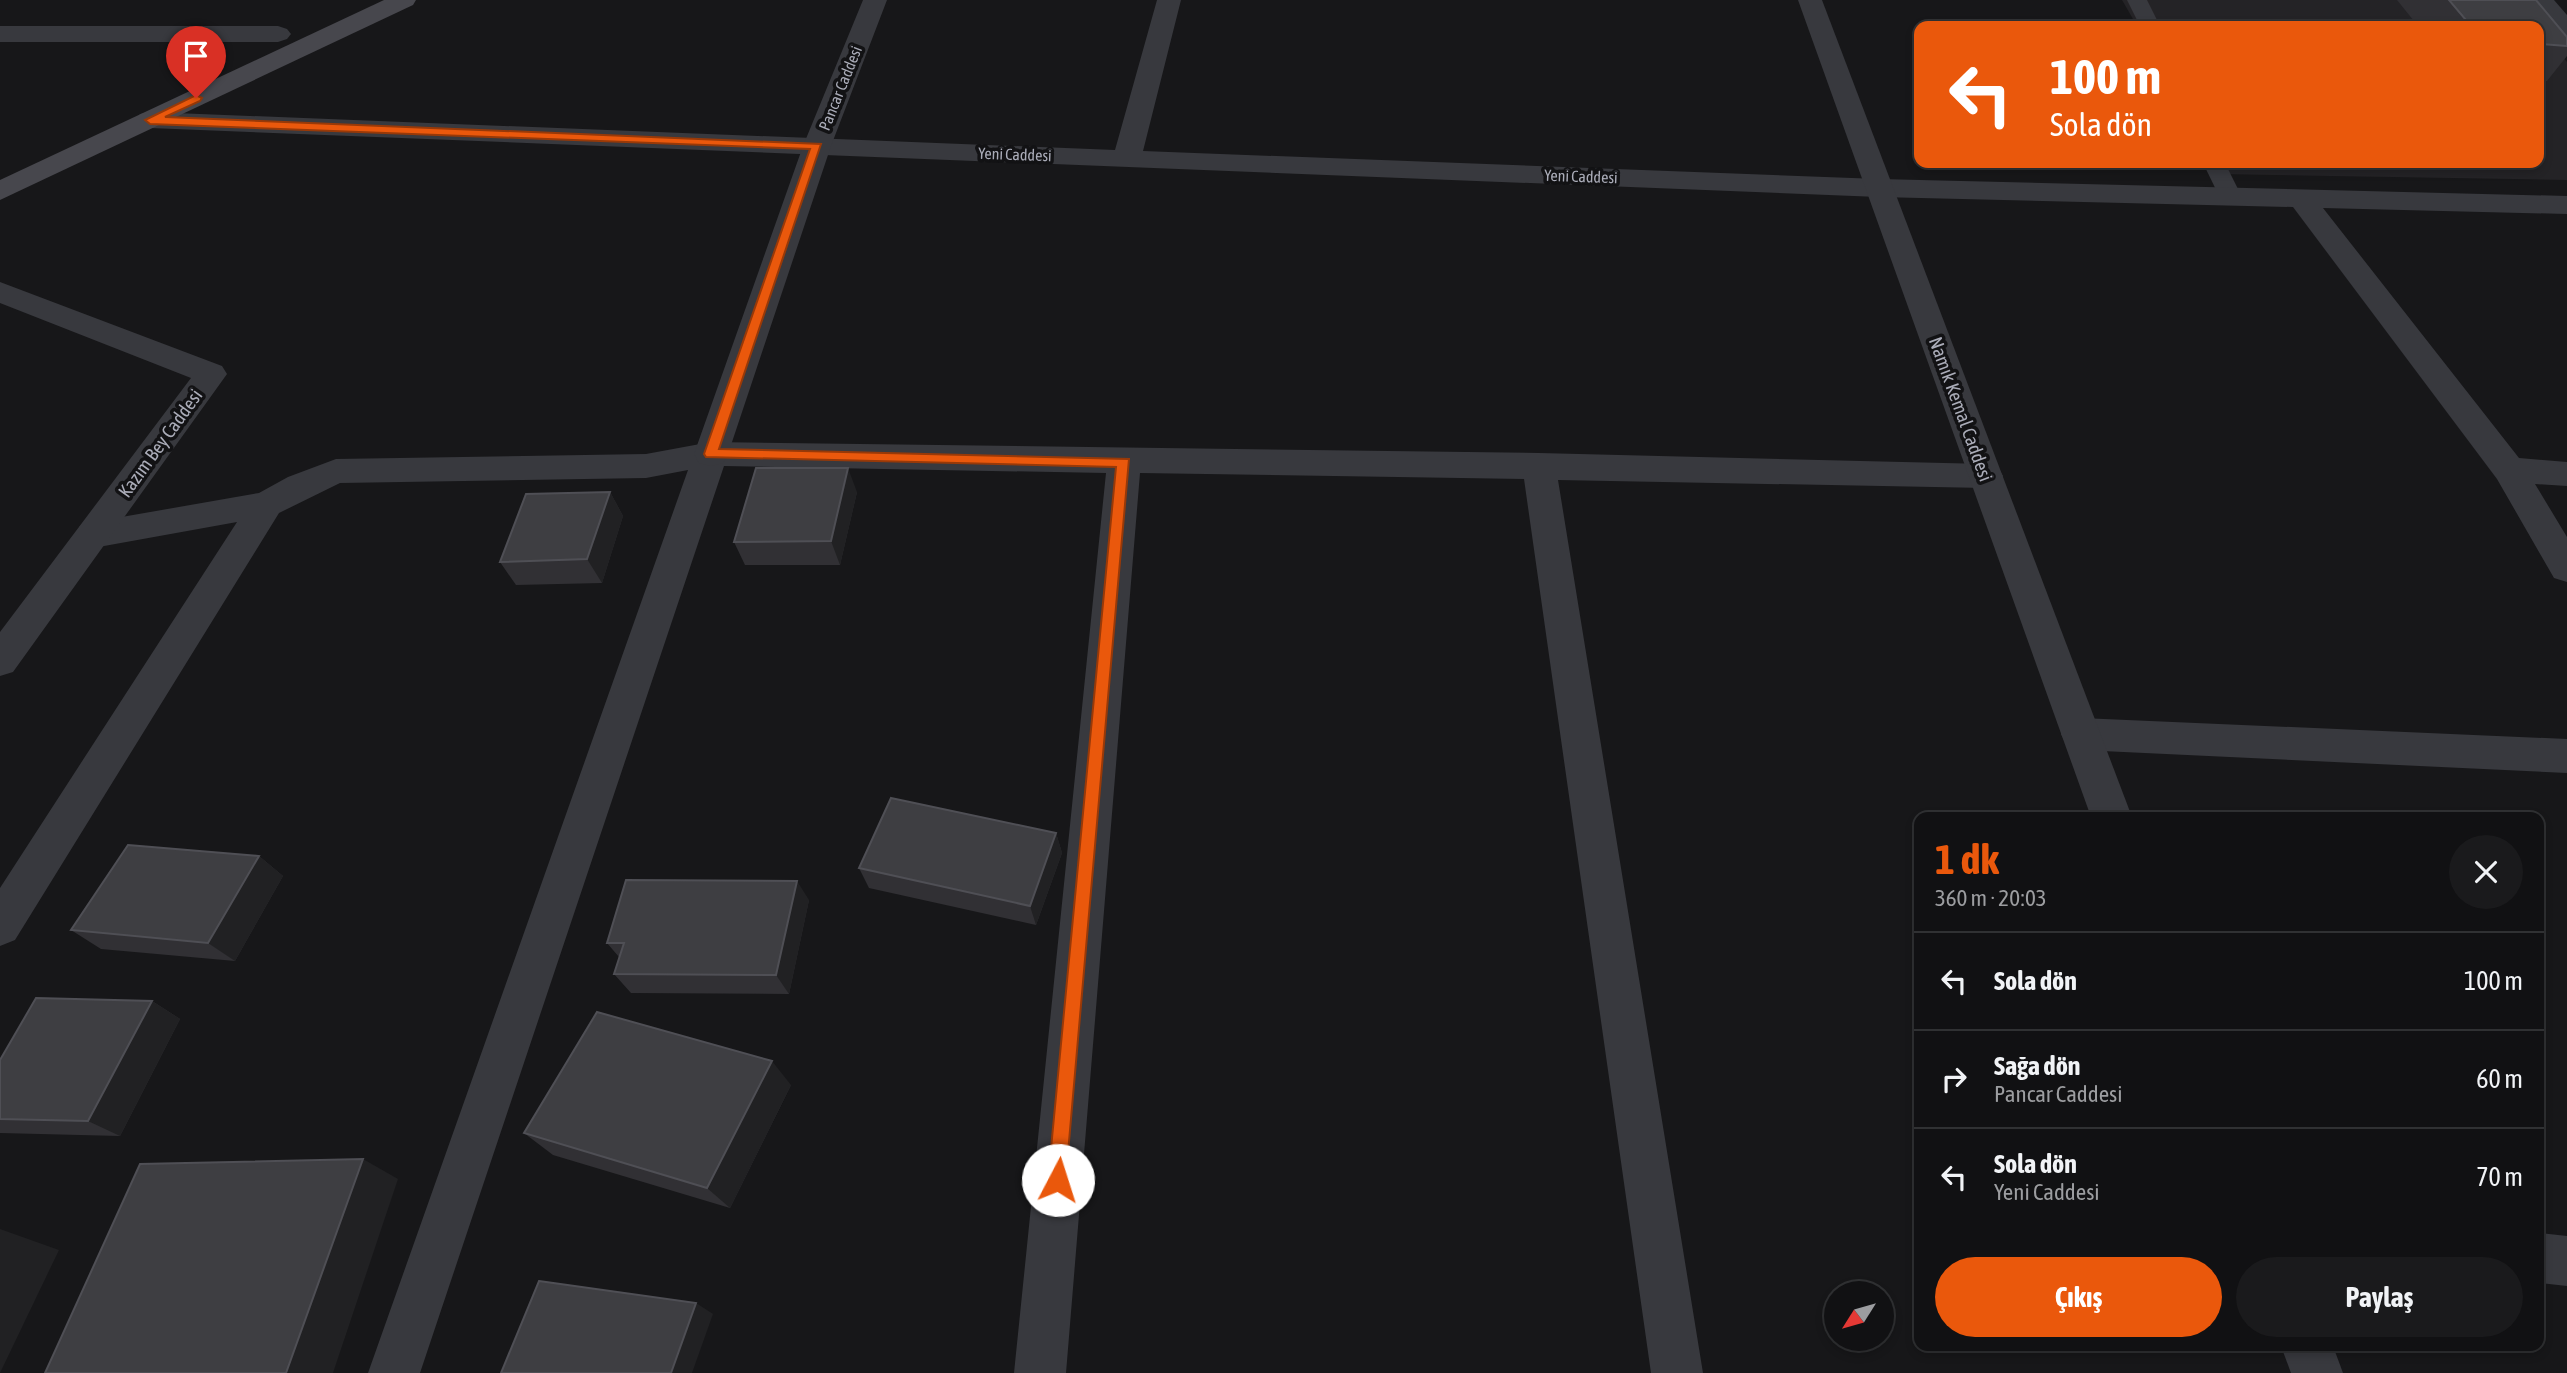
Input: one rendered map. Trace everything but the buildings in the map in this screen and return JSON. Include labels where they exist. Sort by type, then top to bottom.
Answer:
[{"type":"main road","points":[[51,139],[350,0]]},
{"type":"main road","points":[[0,191],[404,0]]},
{"type":"street","name":"Pancar Caddesi","points":[[394,1373],[817,146],[875,0]]},
{"type":"street","points":[[1127,158],[1169,0]]},
{"type":"street","name":"Namık Kemal Caddesi","points":[[1810,0],[2110,812]]},
{"type":"street","points":[[2541,0],[2567,31]]},
{"type":"street","points":[[0,34],[278,34]]},
{"type":"street","name":"Yeni Caddesi","points":[[150,120],[1879,188],[2567,205]]},
{"type":"street","points":[[2301,198],[2509,470],[2567,568]]},
{"type":"street","name":"Kazım Bey Caddesi","points":[[0,292],[211,374],[93,535],[14,620],[0,661]]},
{"type":"street","points":[[93,535],[268,504],[300,486],[337,471],[646,466],[711,454],[1124,463],[1539,465],[1986,476]]},
{"type":"street","points":[[1040,1373],[1124,463]]},
{"type":"street","points":[[1539,465],[1677,1373]]},
{"type":"street","points":[[2509,470],[2567,474]]},
{"type":"street","points":[[0,926],[268,504]]},
{"type":"street","points":[[2081,734],[2567,756]]},
{"type":"street","points":[[2544,1259],[2567,1261]]},
{"type":"street","points":[[2309,1351],[2318,1373]]},
{"type":"lane","points":[[2137,0],[2148,21]]},
{"type":"lane","points":[[2216,168],[2230,197]]},
{"type":"shaded area","points":[[2122,0],[2516,0],[2534,21],[2134,21]]},
{"type":"shaded area","points":[[2544,34],[2567,62],[2567,180],[2218,174],[2215,168],[2544,168]]},
{"type":"route","points":[[196,98],[150,120],[817,146],[711,454],[1124,463],[1058,1180]]}]
